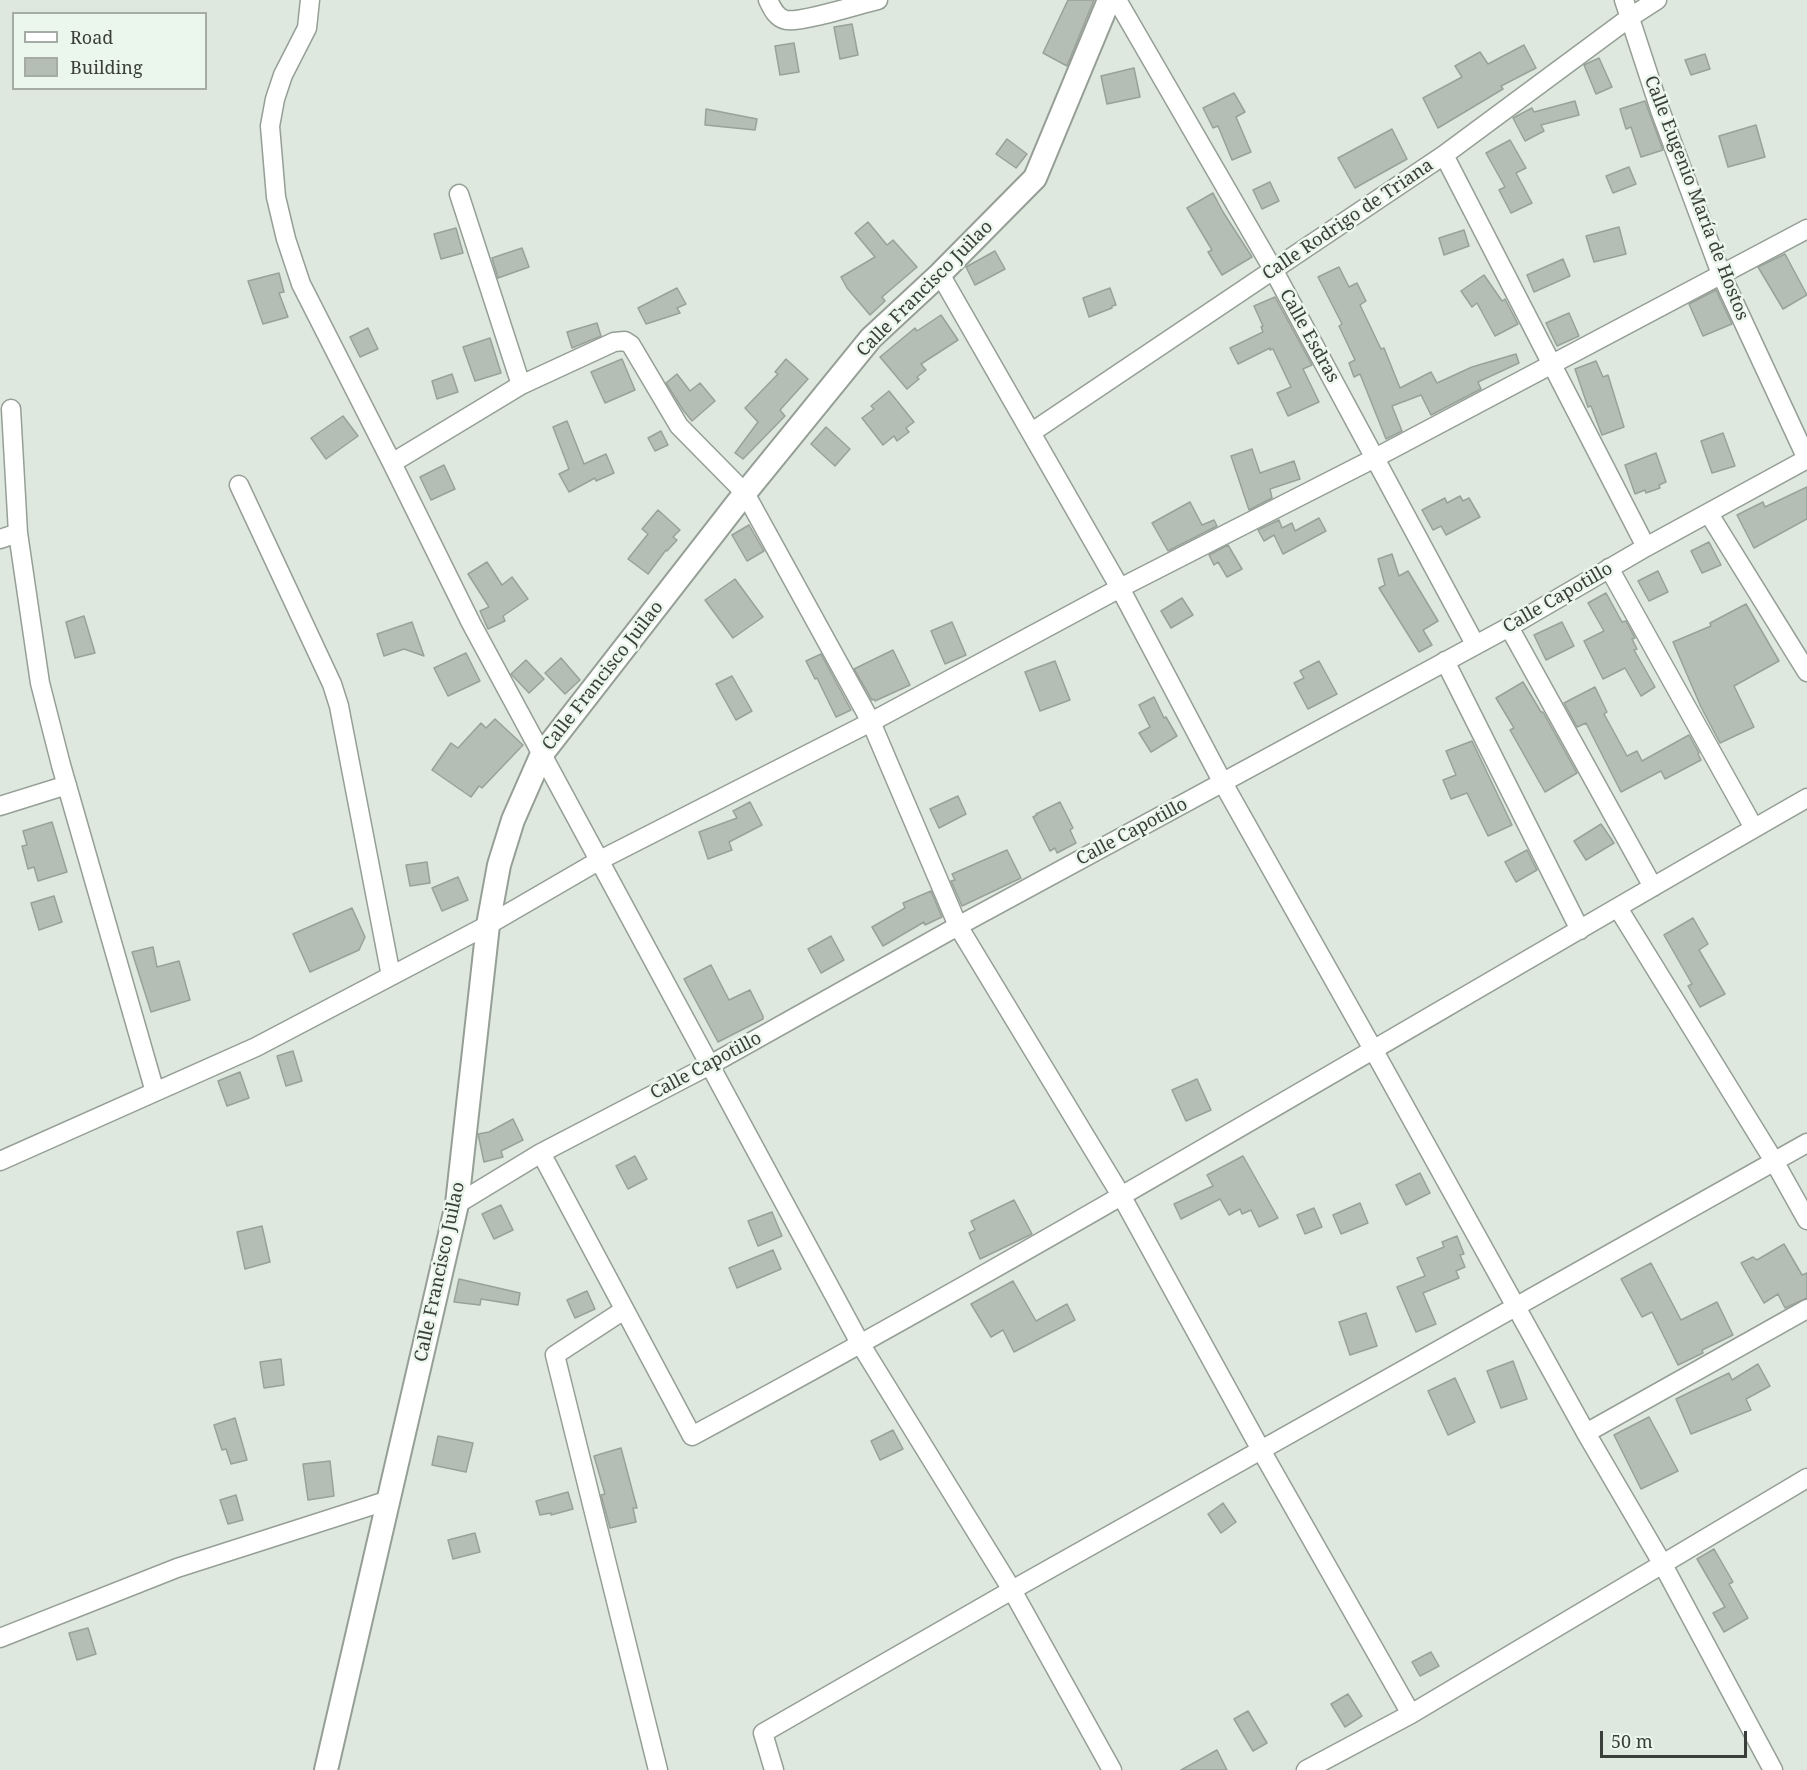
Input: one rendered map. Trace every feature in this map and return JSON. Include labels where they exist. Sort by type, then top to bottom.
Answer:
[{"type":"street","points":[[310,0],[307,27],[283,75],[270,126],[276,197],[286,239],[301,284],[471,623],[861,1345],[1012,1590],[1112,1770]]},
{"type":"street","points":[[768,0],[777,16],[786,20],[800,19],[878,0]]},
{"type":"street","name":"Calle Francisco Juilao","points":[[326,1770],[457,1204],[488,925],[500,865],[513,820],[542,754],[745,493],[871,338],[940,274],[1035,178],[1109,0]]},
{"type":"street","name":"Calle Esdras","points":[[1117,0],[1274,271],[1475,644]]},
{"type":"street","name":"Calle Rodrigo de Triana","points":[[1032,432],[1444,155],[1626,9],[1657,0]]},
{"type":"street","name":"Calle Eugenio María de Hostos","points":[[1626,9],[1660,110],[1721,274],[1807,459]]},
{"type":"street","points":[[1444,155],[1646,547]]},
{"type":"street","points":[[459,194],[521,385]]},
{"type":"street","points":[[0,1161],[256,1047],[488,925],[600,860],[871,722],[1120,588],[1375,458],[1807,229]]},
{"type":"street","points":[[940,274],[1120,588],[1223,783],[1586,1433],[1662,1563],[1773,1770]]},
{"type":"street","points":[[392,463],[521,385],[614,342],[625,341],[638,354],[679,426],[745,493],[871,722],[958,926],[1122,1197],[1261,1450],[1411,1714]]},
{"type":"street","points":[[12,409],[18,533],[40,683],[155,1092]]},
{"type":"street","name":"Calle Capotillo","points":[[457,1204],[541,1153],[710,1065],[958,926],[1509,627],[1646,547],[1807,459]]},
{"type":"street","points":[[239,485],[336,695],[391,976]]},
{"type":"street","points":[[1709,514],[1807,672]]},
{"type":"street","points":[[0,539],[18,533]]},
{"type":"street","points":[[1610,568],[1754,828]]},
{"type":"street","points":[[1509,627],[1653,887]]},
{"type":"street","points":[[1445,661],[1580,930]]},
{"type":"street","points":[[0,806],[67,785]]},
{"type":"street","points":[[541,1153],[692,1436],[861,1345],[1122,1197],[1807,798]]},
{"type":"street","points":[[1618,908],[1774,1161],[1807,1220]]},
{"type":"street","points":[[774,1770],[763,1733],[1012,1590],[1807,1143]]},
{"type":"street","points":[[1586,1433],[1807,1309]]},
{"type":"street","points":[[624,1310],[555,1355],[658,1770]]},
{"type":"street","points":[[1306,1770],[1411,1714],[1807,1478]]},
{"type":"street","points":[[0,1638],[177,1568],[389,1500]]},
{"type":"building","points":[[1068,0],[1094,0],[1067,66],[1043,53]]},
{"type":"building","points":[[852,24],[858,55],[840,59],[834,27]]},
{"type":"building","points":[[794,43],[799,72],[780,75],[775,46]]},
{"type":"building","points":[[1524,45],[1536,68],[1501,86],[1503,89],[1438,128],[1423,98],[1462,77],[1455,66],[1480,52],[1488,64]]},
{"type":"building","points":[[1705,54],[1710,69],[1691,75],[1685,60]]},
{"type":"building","points":[[1599,58],[1612,87],[1596,94],[1584,65]]},
{"type":"building","points":[[1134,68],[1140,97],[1107,104],[1101,76]]},
{"type":"building","points":[[1234,93],[1245,112],[1236,117],[1251,152],[1232,160],[1218,126],[1213,128],[1203,108]]},
{"type":"building","points":[[1575,101],[1579,115],[1541,125],[1544,131],[1525,141],[1513,118],[1532,108],[1534,112]]},
{"type":"building","points":[[1645,101],[1663,150],[1641,157],[1631,127],[1626,129],[1620,109]]},
{"type":"building","points":[[706,109],[757,119],[755,130],[705,125]]},
{"type":"building","points":[[1756,125],[1765,157],[1728,167],[1719,136]]},
{"type":"building","points":[[1392,129],[1407,159],[1355,188],[1338,158]]},
{"type":"building","points":[[1007,139],[1027,154],[1016,168],[996,154]]},
{"type":"building","points":[[1510,140],[1526,168],[1516,173],[1532,203],[1511,213],[1499,190],[1505,187],[1486,153]]},
{"type":"building","points":[[1629,167],[1636,184],[1613,193],[1606,176]]},
{"type":"building","points":[[1270,182],[1279,201],[1262,209],[1253,190]]},
{"type":"building","points":[[1213,193],[1252,257],[1222,275],[1208,252],[1212,250],[1187,208]]},
{"type":"building","points":[[868,222],[887,245],[893,240],[917,267],[882,297],[885,301],[870,315],[847,288],[841,277],[875,257],[855,233]]},
{"type":"building","points":[[1619,227],[1626,254],[1594,262],[1586,236]]},
{"type":"building","points":[[456,228],[463,253],[441,259],[434,234]]},
{"type":"building","points":[[1464,230],[1469,246],[1444,255],[1439,238]]},
{"type":"building","points":[[522,248],[529,267],[498,278],[492,258]]},
{"type":"building","points":[[995,251],[1005,269],[975,285],[966,267]]},
{"type":"building","points":[[1785,254],[1807,295],[1783,309],[1758,267]]},
{"type":"building","points":[[1563,259],[1570,276],[1534,292],[1527,275]]},
{"type":"building","points":[[1339,267],[1349,287],[1357,283],[1366,301],[1360,305],[1381,349],[1384,348],[1400,388],[1431,372],[1437,383],[1472,367],[1516,354],[1519,363],[1478,382],[1481,389],[1431,415],[1421,395],[1392,406],[1402,431],[1386,439],[1360,374],[1354,377],[1349,363],[1355,360],[1339,326],[1342,324],[1318,277]]},
{"type":"building","points":[[279,273],[284,292],[279,293],[288,317],[263,324],[248,281]]},
{"type":"building","points":[[1484,275],[1502,301],[1505,299],[1518,324],[1495,336],[1477,303],[1472,307],[1461,291]]},
{"type":"building","points":[[677,288],[686,304],[677,308],[680,313],[646,324],[638,308]]},
{"type":"building","points":[[1110,288],[1116,305],[1089,317],[1083,298]]},
{"type":"building","points":[[1716,290],[1732,324],[1703,336],[1689,304]]},
{"type":"building","points":[[1275,297],[1312,365],[1303,369],[1319,402],[1288,416],[1277,393],[1291,387],[1273,349],[1270,350],[1270,348],[1238,364],[1230,348],[1263,332],[1261,327],[1263,326],[1254,306]]},
{"type":"building","points":[[1569,313],[1579,336],[1557,346],[1546,323]]},
{"type":"building","points":[[941,315],[958,340],[921,364],[926,370],[907,389],[880,357],[915,328],[917,331]]},
{"type":"building","points":[[597,323],[601,336],[572,348],[567,332]]},
{"type":"building","points":[[368,328],[378,349],[360,357],[350,337]]},
{"type":"building","points":[[490,338],[501,373],[475,381],[463,347]]},
{"type":"building","points":[[622,359],[635,390],[605,403],[591,372]]},
{"type":"building","points":[[786,359],[808,379],[780,410],[785,416],[743,459],[735,453],[758,422],[745,408],[778,374],[775,372]]},
{"type":"building","points":[[1596,361],[1603,377],[1608,375],[1624,427],[1602,435],[1591,406],[1588,407],[1575,369]]},
{"type":"building","points":[[452,374],[458,392],[437,399],[432,381]]},
{"type":"building","points":[[677,374],[690,391],[700,383],[715,401],[692,421],[666,383]]},
{"type":"building","points":[[889,391],[914,422],[906,428],[909,432],[897,441],[894,436],[883,445],[862,418],[874,409],[871,406]]},
{"type":"building","points":[[343,416],[358,436],[326,459],[311,438]]},
{"type":"building","points":[[567,421],[584,464],[606,454],[614,473],[596,481],[595,478],[569,492],[559,474],[569,469],[553,427]]},
{"type":"building","points":[[826,427],[850,449],[835,466],[811,444]]},
{"type":"building","points":[[661,431],[668,445],[655,451],[648,438]]},
{"type":"building","points":[[1723,433],[1735,466],[1712,473],[1701,441]]},
{"type":"building","points":[[1252,449],[1260,473],[1294,461],[1300,479],[1270,489],[1272,498],[1249,510],[1231,456]]},
{"type":"building","points":[[1656,453],[1666,482],[1659,485],[1660,488],[1635,494],[1625,465]]},
{"type":"building","points":[[444,465],[455,489],[431,500],[420,477]]},
{"type":"building","points":[[1807,487],[1807,519],[1754,548],[1737,515],[1763,502],[1765,507]]},
{"type":"building","points":[[1460,496],[1463,501],[1469,498],[1480,517],[1446,535],[1441,526],[1433,530],[1422,510],[1445,498],[1447,503]]},
{"type":"building","points":[[1190,502],[1202,525],[1214,520],[1217,526],[1168,551],[1152,523]]},
{"type":"building","points":[[658,510],[680,530],[673,537],[677,540],[666,550],[648,574],[628,559],[648,534],[642,529]]},
{"type":"building","points":[[1319,518],[1326,531],[1283,554],[1274,535],[1264,541],[1258,530],[1279,520],[1282,528],[1292,523],[1295,531]]},
{"type":"building","points":[[749,525],[764,551],[747,561],[732,535]]},
{"type":"building","points":[[1709,542],[1721,565],[1702,573],[1691,551]]},
{"type":"building","points":[[1228,545],[1242,569],[1227,577],[1218,562],[1214,565],[1209,555]]},
{"type":"building","points":[[1392,554],[1399,576],[1408,571],[1438,621],[1423,630],[1432,645],[1419,652],[1379,588],[1385,585],[1378,559]]},
{"type":"building","points":[[487,562],[502,585],[512,577],[528,599],[503,616],[505,621],[488,629],[480,611],[489,607],[468,574]]},
{"type":"building","points":[[1658,571],[1668,592],[1649,601],[1638,581]]},
{"type":"building","points":[[735,579],[763,617],[733,638],[705,600]]},
{"type":"building","points":[[1606,593],[1622,622],[1626,621],[1635,638],[1632,639],[1637,649],[1634,650],[1655,687],[1641,696],[1625,668],[1603,679],[1584,641],[1604,631],[1588,603]]},
{"type":"building","points":[[1182,598],[1193,615],[1171,628],[1161,611]]},
{"type":"building","points":[[1746,604],[1779,661],[1734,686],[1754,727],[1720,743],[1701,707],[1673,642],[1711,626],[1710,623]]},
{"type":"building","points":[[84,616],[95,653],[75,658],[66,622]]},
{"type":"building","points":[[412,622],[424,656],[404,649],[384,656],[377,634]]},
{"type":"building","points":[[952,622],[966,655],[945,664],[931,631]]},
{"type":"building","points":[[1562,622],[1574,646],[1546,660],[1534,635]]},
{"type":"building","points":[[893,650],[910,685],[875,701],[872,700],[854,669]]},
{"type":"building","points":[[466,653],[480,681],[448,696],[434,668]]},
{"type":"building","points":[[821,654],[851,710],[836,717],[806,661]]},
{"type":"building","points":[[561,658],[580,680],[565,694],[545,673]]},
{"type":"building","points":[[526,660],[544,679],[529,693],[511,674]]},
{"type":"building","points":[[1055,661],[1070,700],[1040,711],[1025,672]]},
{"type":"building","points":[[1319,661],[1337,694],[1308,709],[1294,683],[1304,678],[1300,671]]},
{"type":"building","points":[[732,676],[752,711],[736,720],[716,684]]},
{"type":"building","points":[[1523,682],[1543,712],[1577,773],[1545,792],[1510,730],[1514,728],[1496,698]]},
{"type":"building","points":[[1595,687],[1607,712],[1604,714],[1627,756],[1637,751],[1642,761],[1689,735],[1701,760],[1665,779],[1661,771],[1621,792],[1586,723],[1577,727],[1564,703]]},
{"type":"building","points":[[1154,697],[1164,718],[1166,717],[1177,736],[1151,752],[1139,733],[1150,727],[1139,705]]},
{"type":"building","points":[[495,719],[523,745],[482,788],[479,786],[471,797],[432,770],[451,743],[458,748],[481,723],[486,728]]},
{"type":"building","points":[[1472,741],[1512,825],[1488,836],[1467,793],[1451,799],[1443,780],[1456,775],[1446,751]]},
{"type":"building","points":[[958,796],[966,814],[939,828],[930,809]]},
{"type":"building","points":[[750,802],[762,825],[729,842],[732,850],[708,859],[699,832],[737,818],[733,811]]},
{"type":"building","points":[[1060,802],[1073,828],[1070,830],[1076,843],[1057,853],[1055,848],[1050,851],[1033,817]]},
{"type":"building","points":[[52,822],[67,872],[38,881],[34,867],[28,869],[22,846],[27,845],[23,831]]},
{"type":"building","points":[[1601,824],[1614,843],[1586,860],[1574,841]]},
{"type":"building","points":[[1007,850],[1021,878],[962,906],[951,881],[955,880],[952,874]]},
{"type":"building","points":[[1527,850],[1537,870],[1516,882],[1505,862]]},
{"type":"building","points":[[427,862],[430,883],[410,886],[406,865]]},
{"type":"building","points":[[458,877],[468,900],[442,911],[432,888]]},
{"type":"building","points":[[931,891],[942,917],[925,925],[924,922],[883,946],[872,927],[905,908],[903,903]]},
{"type":"building","points":[[54,896],[62,922],[39,930],[31,903]]},
{"type":"building","points":[[352,908],[365,937],[359,950],[310,972],[293,934]]},
{"type":"building","points":[[1693,918],[1708,944],[1699,950],[1725,994],[1700,1007],[1688,986],[1692,984],[1664,935]]},
{"type":"building","points":[[831,936],[844,960],[821,973],[808,949]]},
{"type":"building","points":[[153,947],[157,967],[179,961],[190,1000],[151,1012],[132,952]]},
{"type":"building","points":[[711,965],[729,1000],[750,990],[763,1016],[763,1019],[718,1042],[684,979]]},
{"type":"building","points":[[293,1051],[302,1081],[286,1086],[277,1056]]},
{"type":"building","points":[[240,1072],[249,1098],[227,1106],[218,1081]]},
{"type":"building","points":[[1197,1079],[1211,1110],[1186,1121],[1172,1090]]},
{"type":"building","points":[[513,1119],[523,1140],[501,1151],[503,1157],[484,1162],[478,1134],[489,1132]]},
{"type":"building","points":[[635,1156],[647,1179],[628,1189],[616,1166]]},
{"type":"building","points":[[1243,1156],[1278,1218],[1259,1227],[1251,1210],[1242,1214],[1240,1209],[1229,1215],[1220,1199],[1181,1219],[1174,1204],[1213,1186],[1207,1175]]},
{"type":"building","points":[[1420,1173],[1430,1193],[1406,1205],[1396,1185]]},
{"type":"building","points":[[1014,1200],[1032,1234],[980,1259],[969,1233],[975,1230],[971,1221]]},
{"type":"building","points":[[1360,1203],[1368,1223],[1341,1234],[1333,1215]]},
{"type":"building","points":[[501,1205],[513,1230],[494,1239],[482,1214]]},
{"type":"building","points":[[1314,1208],[1322,1227],[1305,1234],[1297,1215]]},
{"type":"building","points":[[772,1212],[782,1236],[758,1246],[748,1221]]},
{"type":"building","points":[[262,1226],[270,1262],[245,1269],[237,1232]]},
{"type":"building","points":[[1457,1236],[1464,1254],[1460,1255],[1465,1267],[1456,1271],[1459,1278],[1423,1293],[1436,1324],[1416,1332],[1397,1287],[1425,1276],[1417,1258],[1444,1247],[1442,1242]]},
{"type":"building","points":[[1784,1244],[1802,1275],[1807,1273],[1807,1298],[1785,1308],[1778,1294],[1764,1303],[1741,1263],[1753,1257],[1757,1260]]},
{"type":"building","points":[[773,1250],[781,1269],[737,1288],[729,1268]]},
{"type":"building","points":[[1651,1263],[1681,1320],[1717,1302],[1733,1335],[1678,1365],[1652,1312],[1642,1317],[1621,1279]]},
{"type":"building","points":[[459,1279],[520,1293],[518,1305],[481,1299],[480,1305],[454,1302]]},
{"type":"building","points":[[1013,1281],[1036,1321],[1067,1304],[1075,1320],[1014,1352],[1003,1330],[991,1337],[971,1304]]},
{"type":"building","points":[[587,1291],[595,1309],[575,1318],[567,1300]]},
{"type":"building","points":[[1366,1313],[1377,1346],[1350,1355],[1339,1322]]},
{"type":"building","points":[[281,1359],[284,1385],[264,1388],[260,1362]]},
{"type":"building","points":[[1513,1361],[1527,1399],[1501,1408],[1487,1371]]},
{"type":"building","points":[[1758,1364],[1770,1386],[1746,1399],[1751,1410],[1691,1434],[1676,1399],[1729,1373],[1732,1380]]},
{"type":"building","points":[[1455,1378],[1475,1422],[1448,1435],[1428,1391]]},
{"type":"building","points":[[1649,1417],[1678,1471],[1641,1489],[1614,1435]]},
{"type":"building","points":[[235,1418],[247,1460],[231,1464],[226,1449],[222,1450],[214,1425]]},
{"type":"building","points":[[893,1430],[903,1449],[880,1460],[871,1441]]},
{"type":"building","points":[[438,1436],[473,1443],[466,1472],[432,1465]]},
{"type":"building","points":[[621,1448],[637,1508],[633,1508],[636,1522],[610,1528],[601,1495],[605,1494],[594,1456]]},
{"type":"building","points":[[330,1461],[334,1496],[308,1500],[303,1464]]},
{"type":"building","points":[[568,1492],[573,1509],[551,1515],[551,1513],[540,1515],[536,1501]]},
{"type":"building","points":[[236,1495],[243,1520],[228,1524],[220,1500]]},
{"type":"building","points":[[1223,1503],[1236,1522],[1221,1533],[1208,1514]]},
{"type":"building","points":[[475,1533],[480,1552],[453,1559],[448,1540]]},
{"type":"building","points":[[1714,1549],[1733,1582],[1729,1584],[1748,1618],[1724,1632],[1713,1613],[1725,1607],[1697,1559]]},
{"type":"building","points":[[88,1628],[96,1654],[77,1660],[69,1633]]},
{"type":"building","points":[[1431,1652],[1439,1666],[1420,1676],[1412,1662]]},
{"type":"building","points":[[1348,1694],[1362,1716],[1345,1727],[1331,1704]]},
{"type":"building","points":[[1248,1711],[1267,1743],[1253,1751],[1234,1719]]},
{"type":"building","points":[[1217,1750],[1227,1770],[1181,1770]]}]
